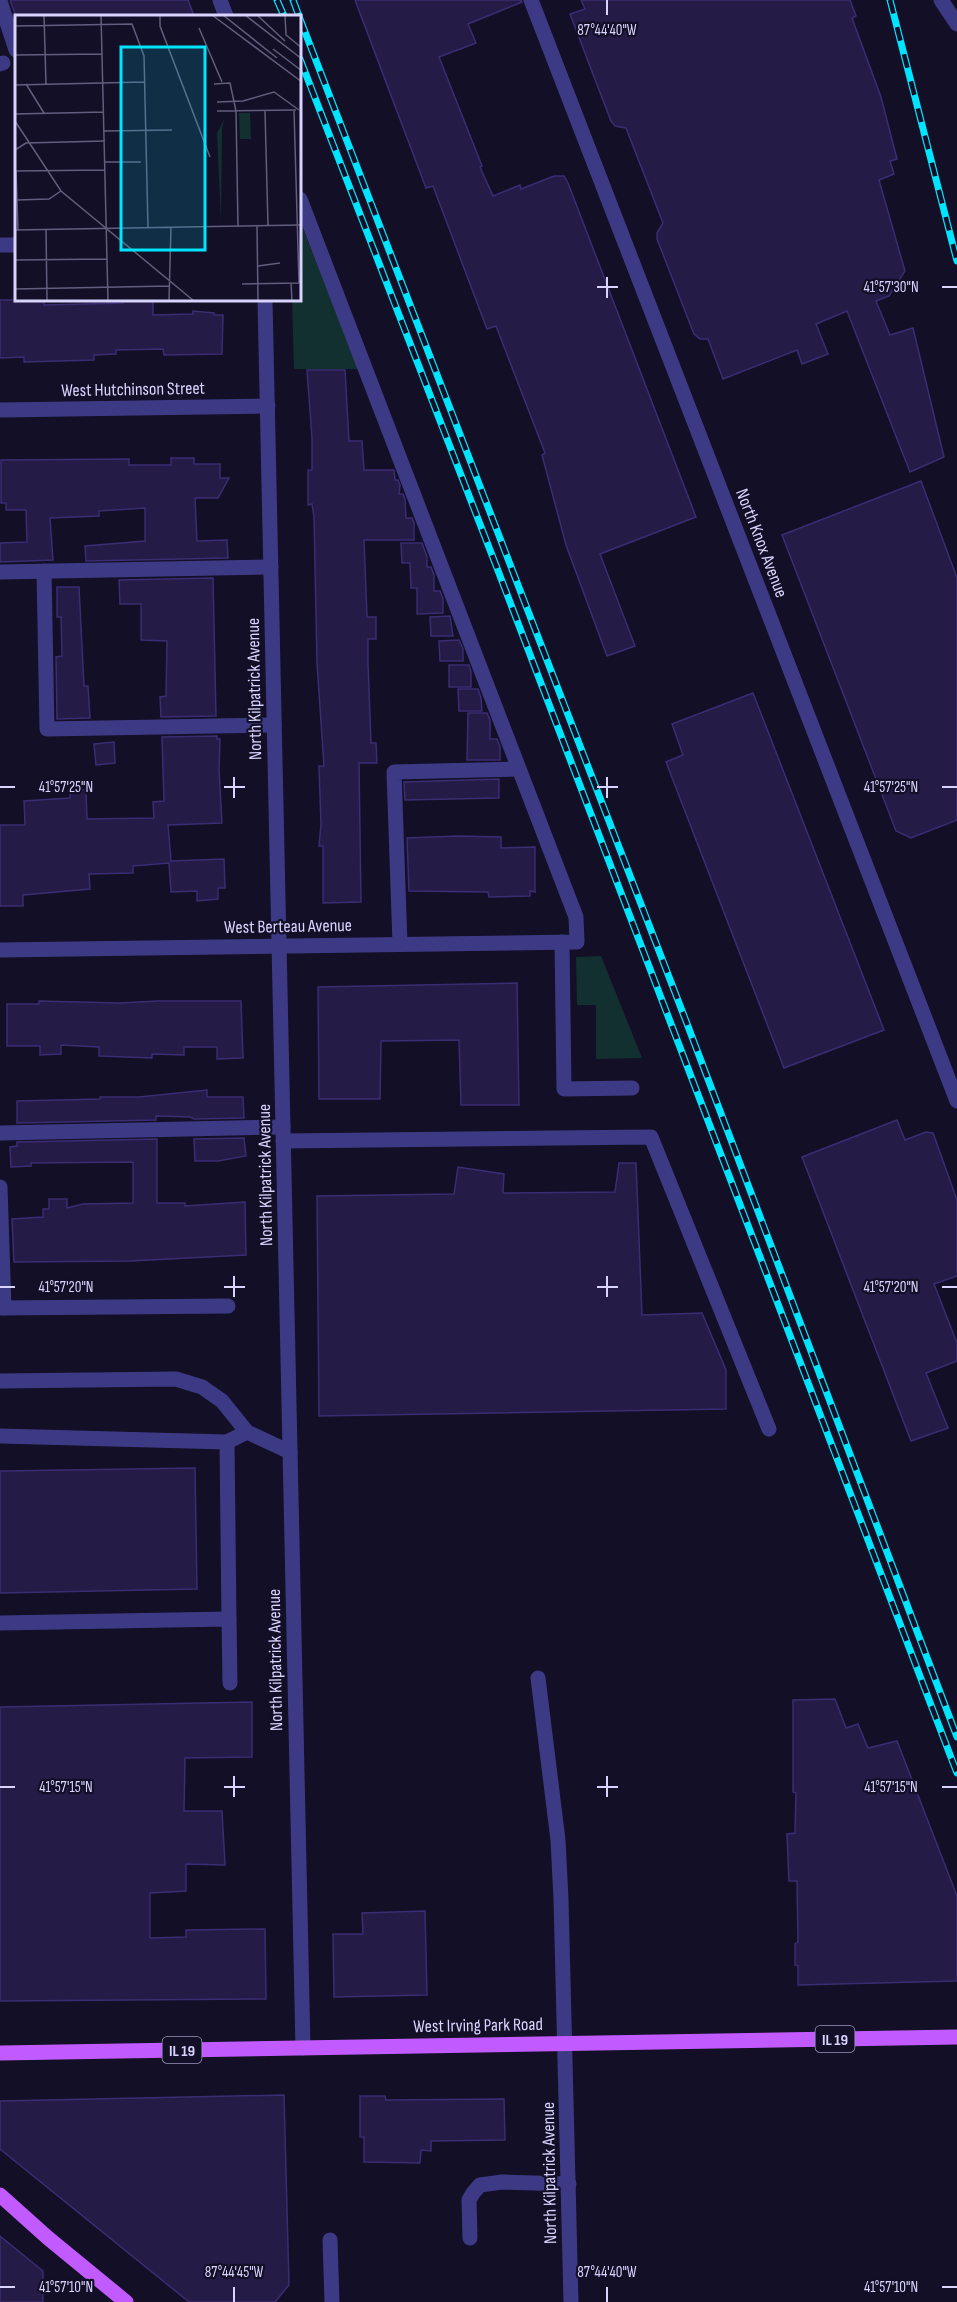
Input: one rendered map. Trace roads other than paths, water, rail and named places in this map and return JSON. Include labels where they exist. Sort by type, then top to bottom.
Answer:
[{"type":"main road","name":"West Irving Park Road","points":[[0,2053],[957,2037]]},
{"type":"main road","points":[[0,2195],[126,2302]]},
{"type":"street","points":[[220,0],[226,15]]},
{"type":"street","name":"North Knox Avenue","points":[[531,0],[957,1101]]},
{"type":"street","points":[[941,0],[957,24]]},
{"type":"street","points":[[0,1],[15,47]]},
{"type":"street","points":[[302,204],[576,918],[570,942],[564,1089],[632,1088]]},
{"type":"street","name":"North Kilpatrick Avenue","points":[[265,302],[303,2048]]},
{"type":"street","name":"West Hutchinson Street","points":[[0,410],[267,406]]},
{"type":"street","points":[[0,572],[271,567]]},
{"type":"street","points":[[44,571],[48,729],[274,725]]},
{"type":"street","points":[[400,944],[394,772],[519,769]]},
{"type":"street","name":"West Berteau Avenue","points":[[0,950],[570,942]]},
{"type":"street","points":[[0,1133],[651,1137],[769,1429]]},
{"type":"street","points":[[0,1187],[2,1308],[228,1306]]},
{"type":"street","points":[[0,1381],[176,1379],[202,1387],[222,1401],[247,1432],[290,1452]]},
{"type":"street","points":[[0,1436],[227,1442],[247,1432]]},
{"type":"street","points":[[227,1442],[230,1683]]},
{"type":"street","points":[[0,1623],[229,1618]]},
{"type":"street","name":"North Kilpatrick Avenue","points":[[538,1678],[558,1840],[566,2043],[571,2302]]},
{"type":"street","points":[[470,2238],[469,2200],[480,2185],[502,2182],[569,2184]]},
{"type":"street","points":[[330,2240],[332,2302]]},
{"type":"railway","points":[[277,0],[284,15]]},
{"type":"railway","points":[[293,0],[299,15]]},
{"type":"railway","points":[[890,0],[957,261]]},
{"type":"railway","points":[[302,24],[686,1021],[957,1737]]},
{"type":"railway","points":[[302,64],[957,1773]]}]
